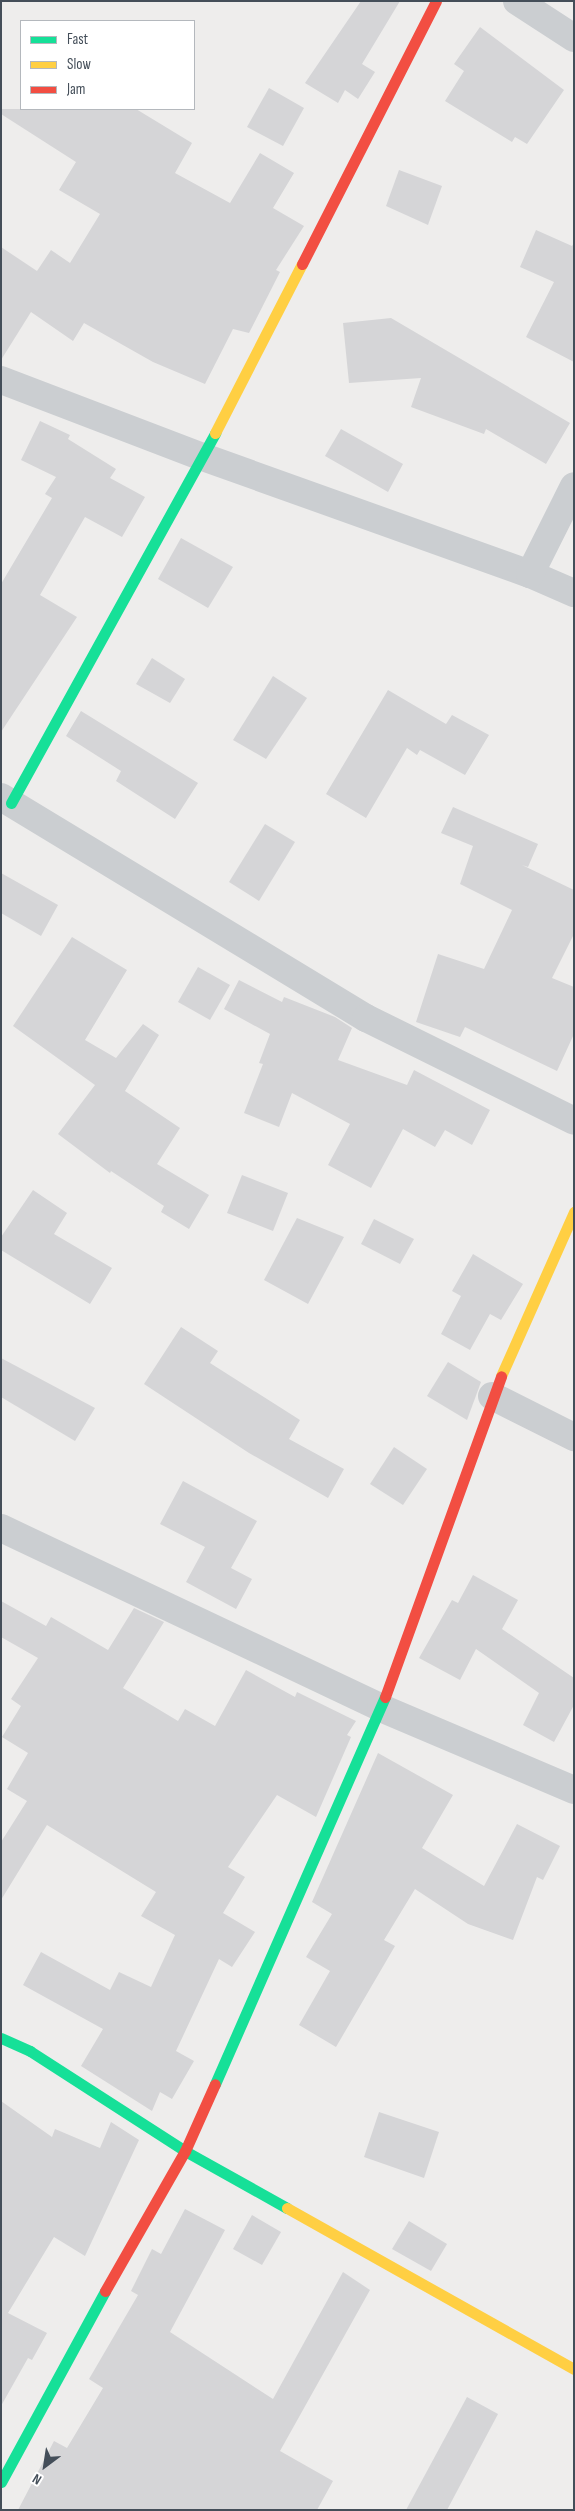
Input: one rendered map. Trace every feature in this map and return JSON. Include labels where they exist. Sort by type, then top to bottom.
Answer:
[{"type":"street","points":[[436,1],[204,457],[6,800],[366,1018],[574,1121]]},
{"type":"street","points":[[517,1],[574,38]]},
{"type":"street","points":[[1,380],[204,457],[530,574],[574,593]]},
{"type":"street","points":[[530,574],[574,486]]},
{"type":"street","points":[[1,2482],[43,2400],[185,2151],[381,1708],[492,1396],[574,1212]]},
{"type":"street","points":[[492,1396],[574,1437]]},
{"type":"street","points":[[1,1528],[381,1708],[574,1790]]},
{"type":"street","points":[[1,2038],[30,2051],[185,2151],[574,2368]]},
{"type":"building","points":[[361,1],[400,1],[362,64],[375,72],[358,99],[345,90],[338,103],[305,83]]},
{"type":"building","points":[[480,27],[564,90],[527,144],[515,137],[512,142],[445,101],[464,71],[454,64]]},
{"type":"building","points":[[269,88],[304,108],[283,146],[247,127]]},
{"type":"building","points":[[1,109],[138,110],[192,143],[175,173],[230,203],[260,153],[294,173],[273,208],[304,226],[276,270],[280,272],[249,333],[233,329],[205,384],[153,362],[84,323],[73,341],[31,312],[1,360],[1,247],[37,271],[51,250],[70,263],[100,214],[59,190],[76,162],[1,114]]},
{"type":"building","points":[[399,170],[442,186],[428,225],[386,206]]},
{"type":"building","points":[[536,230],[572,246],[574,243],[574,362],[526,337],[554,282],[520,267]]},
{"type":"building","points":[[391,318],[570,423],[546,464],[486,429],[484,434],[411,407],[421,378],[349,383],[343,323]]},
{"type":"building","points":[[40,421],[70,435],[68,439],[116,469],[110,478],[145,497],[122,537],[85,517],[40,595],[77,617],[1,732],[1,584],[52,498],[45,494],[56,477],[21,460]]},
{"type":"building","points":[[341,429],[403,464],[388,492],[325,456]]},
{"type":"building","points":[[181,538],[233,567],[208,608],[158,579]]},
{"type":"building","points":[[152,658],[185,679],[170,703],[136,684]]},
{"type":"building","points":[[273,676],[307,698],[266,759],[233,740]]},
{"type":"building","points":[[388,690],[446,724],[452,715],[489,735],[465,775],[420,750],[417,755],[407,748],[366,818],[326,794]]},
{"type":"building","points":[[81,711],[198,783],[175,819],[116,781],[121,771],[66,736]]},
{"type":"building","points":[[453,807],[538,844],[528,867],[522,865],[574,890],[574,934],[552,978],[574,987],[574,1034],[557,1071],[465,1027],[460,1037],[416,1022],[438,954],[484,969],[512,910],[460,884],[473,846],[441,833]]},
{"type":"building","points":[[265,824],[295,842],[259,901],[229,882]]},
{"type":"building","points":[[1,873],[58,905],[41,936],[1,913]]},
{"type":"building","points":[[72,937],[127,970],[85,1040],[116,1058],[143,1024],[159,1035],[125,1091],[180,1128],[157,1164],[209,1195],[189,1229],[161,1212],[164,1206],[111,1171],[110,1173],[58,1134],[95,1085],[13,1026]]},
{"type":"building","points":[[198,967],[230,985],[210,1020],[178,1002]]},
{"type":"building","points":[[239,980],[282,1002],[284,997],[335,1017],[352,1028],[338,1060],[407,1085],[414,1070],[490,1110],[472,1145],[445,1130],[435,1147],[403,1129],[371,1188],[328,1165],[350,1124],[292,1093],[279,1127],[244,1113],[263,1064],[259,1063],[270,1034],[224,1009]]},
{"type":"building","points":[[242,1175],[288,1193],[273,1231],[227,1213]]},
{"type":"building","points":[[33,1190],[67,1213],[54,1234],[112,1268],[90,1304],[1,1250],[1,1237]]},
{"type":"building","points":[[297,1218],[344,1237],[308,1304],[264,1280]]},
{"type":"building","points":[[374,1219],[414,1239],[400,1264],[361,1244]]},
{"type":"building","points":[[473,1254],[523,1284],[501,1320],[490,1314],[470,1350],[441,1334],[461,1296],[452,1291]]},
{"type":"building","points":[[181,1327],[218,1351],[210,1363],[300,1420],[289,1439],[344,1469],[328,1498],[249,1453],[144,1384]]},
{"type":"building","points":[[1,1358],[95,1408],[75,1441],[1,1397]]},
{"type":"building","points":[[448,1362],[481,1382],[467,1420],[427,1396]]},
{"type":"building","points":[[394,1447],[427,1469],[403,1505],[370,1484]]},
{"type":"building","points":[[183,1481],[257,1521],[231,1568],[252,1579],[236,1609],[186,1582],[205,1547],[160,1524]]},
{"type":"building","points":[[473,1575],[518,1600],[502,1629],[574,1678],[574,1705],[554,1742],[523,1725],[539,1693],[476,1649],[460,1680],[419,1658],[452,1600],[458,1603]]},
{"type":"building","points":[[1,1601],[46,1626],[51,1617],[108,1650],[134,1608],[164,1622],[123,1688],[178,1721],[185,1709],[215,1726],[246,1670],[295,1697],[297,1692],[356,1721],[347,1735],[351,1737],[316,1817],[277,1795],[228,1867],[245,1877],[223,1913],[255,1932],[232,1967],[219,1959],[176,2051],[194,2061],[172,2099],[160,2092],[152,2111],[81,2066],[103,2029],[23,1985],[41,1952],[110,1990],[119,1972],[151,1987],[175,1935],[141,1916],[156,1892],[47,1825],[1,1900],[1,1842],[27,1801],[7,1789],[28,1753],[2,1737],[21,1706],[11,1699],[38,1658],[1,1637]]},
{"type":"building","points":[[378,1753],[453,1795],[422,1848],[484,1886],[517,1824],[560,1846],[543,1880],[537,1877],[513,1940],[468,1924],[415,1889],[384,1940],[395,1946],[336,2047],[299,2025],[330,1971],[306,1957],[332,1914],[312,1902]]},
{"type":"building","points":[[1,2101],[52,2137],[55,2129],[100,2148],[111,2122],[139,2140],[85,2256],[54,2237],[8,2313],[47,2333],[32,2360],[28,2358],[1,2406]]},
{"type":"building","points":[[379,2112],[439,2132],[424,2178],[364,2157]]},
{"type":"building","points":[[185,2209],[225,2230],[170,2332],[273,2399],[343,2272],[370,2290],[280,2451],[333,2481],[317,2510],[18,2510],[54,2441],[67,2448],[103,2388],[89,2379],[138,2295],[131,2291],[152,2249],[161,2254]]},
{"type":"building","points":[[252,2215],[281,2232],[262,2265],[233,2249]]},
{"type":"building","points":[[409,2221],[447,2244],[431,2271],[392,2249]]},
{"type":"building","points":[[467,2397],[498,2414],[447,2510],[406,2510]]},
{"type":"traffic: fast","points":[[11,803],[215,433]]},
{"type":"traffic: fast","points":[[215,2084],[385,1697]]},
{"type":"traffic: fast","points":[[1,2038],[30,2051],[185,2151],[287,2208]]},
{"type":"traffic: fast","points":[[1,2482],[105,2291]]},
{"type":"traffic: slow","points":[[215,433],[302,264]]},
{"type":"traffic: slow","points":[[501,1376],[574,1212]]},
{"type":"traffic: slow","points":[[287,2208],[574,2369]]},
{"type":"traffic: jam","points":[[302,264],[436,1]]},
{"type":"traffic: jam","points":[[385,1697],[501,1376]]},
{"type":"traffic: jam","points":[[105,2291],[185,2151],[215,2084]]}]
